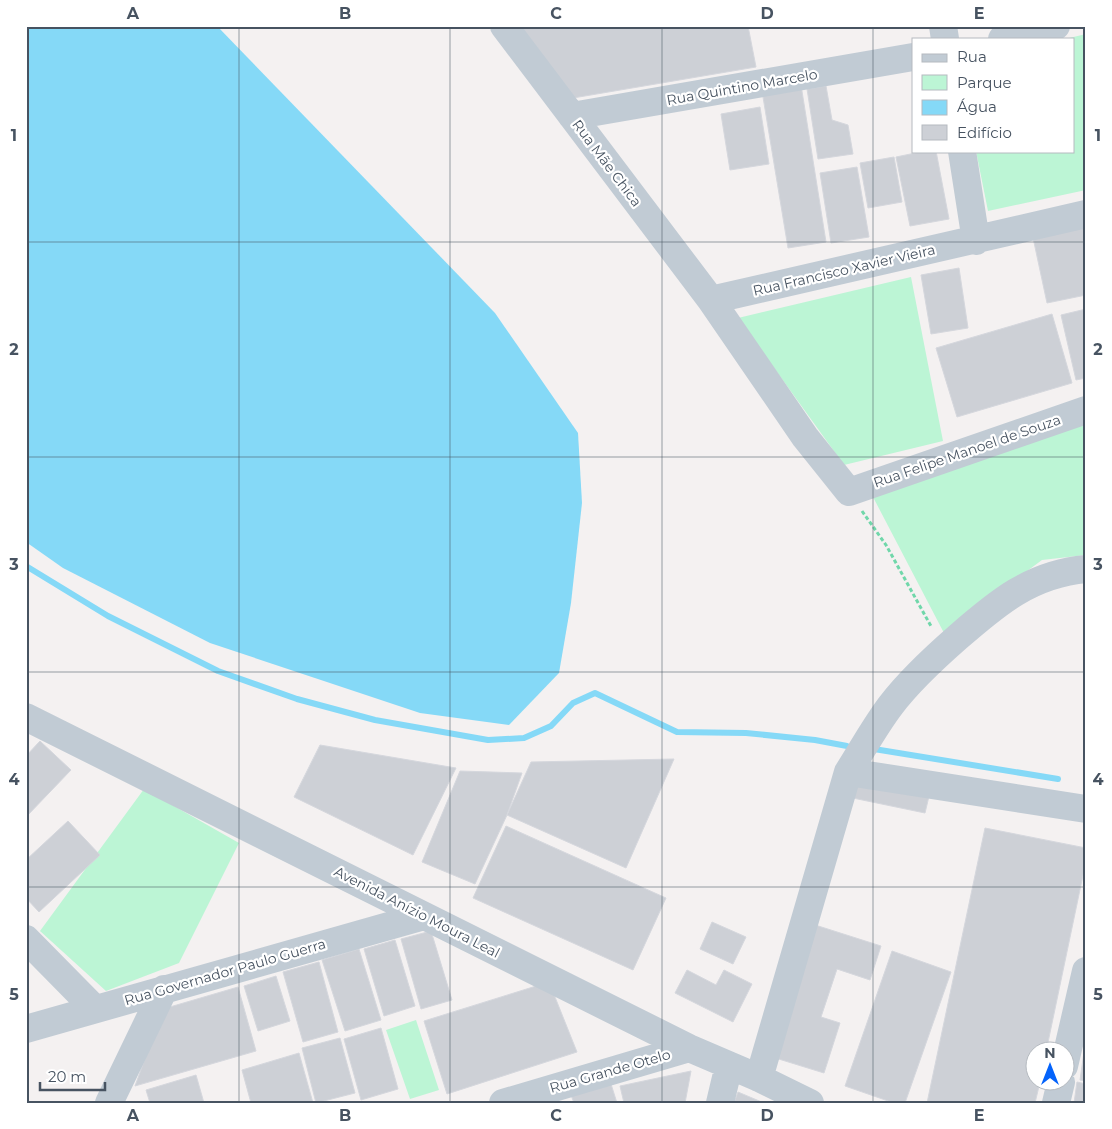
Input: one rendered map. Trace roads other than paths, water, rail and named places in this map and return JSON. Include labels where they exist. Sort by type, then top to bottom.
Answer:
[{"type":"street","name":"Rua Mãe Chica","points":[[504,26],[711,300],[805,437],[849,492]]},
{"type":"street","points":[[1006,38],[1056,26]]},
{"type":"street","name":"Rua Quintino Marcelo","points":[[572,116],[912,57]]},
{"type":"street","points":[[962,152],[976,241]]},
{"type":"street","name":"Rua Francisco Xavier Vieira","points":[[711,300],[976,241],[1086,214]]},
{"type":"street","name":"Rua Felipe Manoel de Souza","points":[[849,492],[1086,410]]},
{"type":"street","points":[[759,1078],[848,772],[891,705],[920,672],[942,651],[1007,596],[1029,584],[1086,569]]},
{"type":"street","name":"Avenida Anízio Moura Leal","points":[[26,717],[689,1048],[759,1078],[810,1103]]},
{"type":"street","points":[[848,772],[1086,809]]},
{"type":"street","name":"Rua Governador Paulo Guerra","points":[[26,1028],[424,916]]},
{"type":"street","points":[[26,939],[95,1009]]},
{"type":"street","points":[[1070,1042],[1086,971]]},
{"type":"street","points":[[109,1103],[164,990]]},
{"type":"street","name":"Rua Grande Otelo","points":[[503,1103],[689,1048]]},
{"type":"street","points":[[720,1103],[730,1065]]},
{"type":"water","points":[[26,26],[217,26],[495,313],[578,433],[582,503],[571,603],[559,673],[509,725],[420,713],[210,643],[63,568],[26,542]]},
{"type":"waterway","points":[[26,566],[108,616],[218,671],[297,699],[375,720],[488,740],[524,738],[551,726],[573,703],[595,693],[677,732],[746,733],[815,740],[847,746]]},
{"type":"waterway","points":[[874,749],[1058,779]]}]
